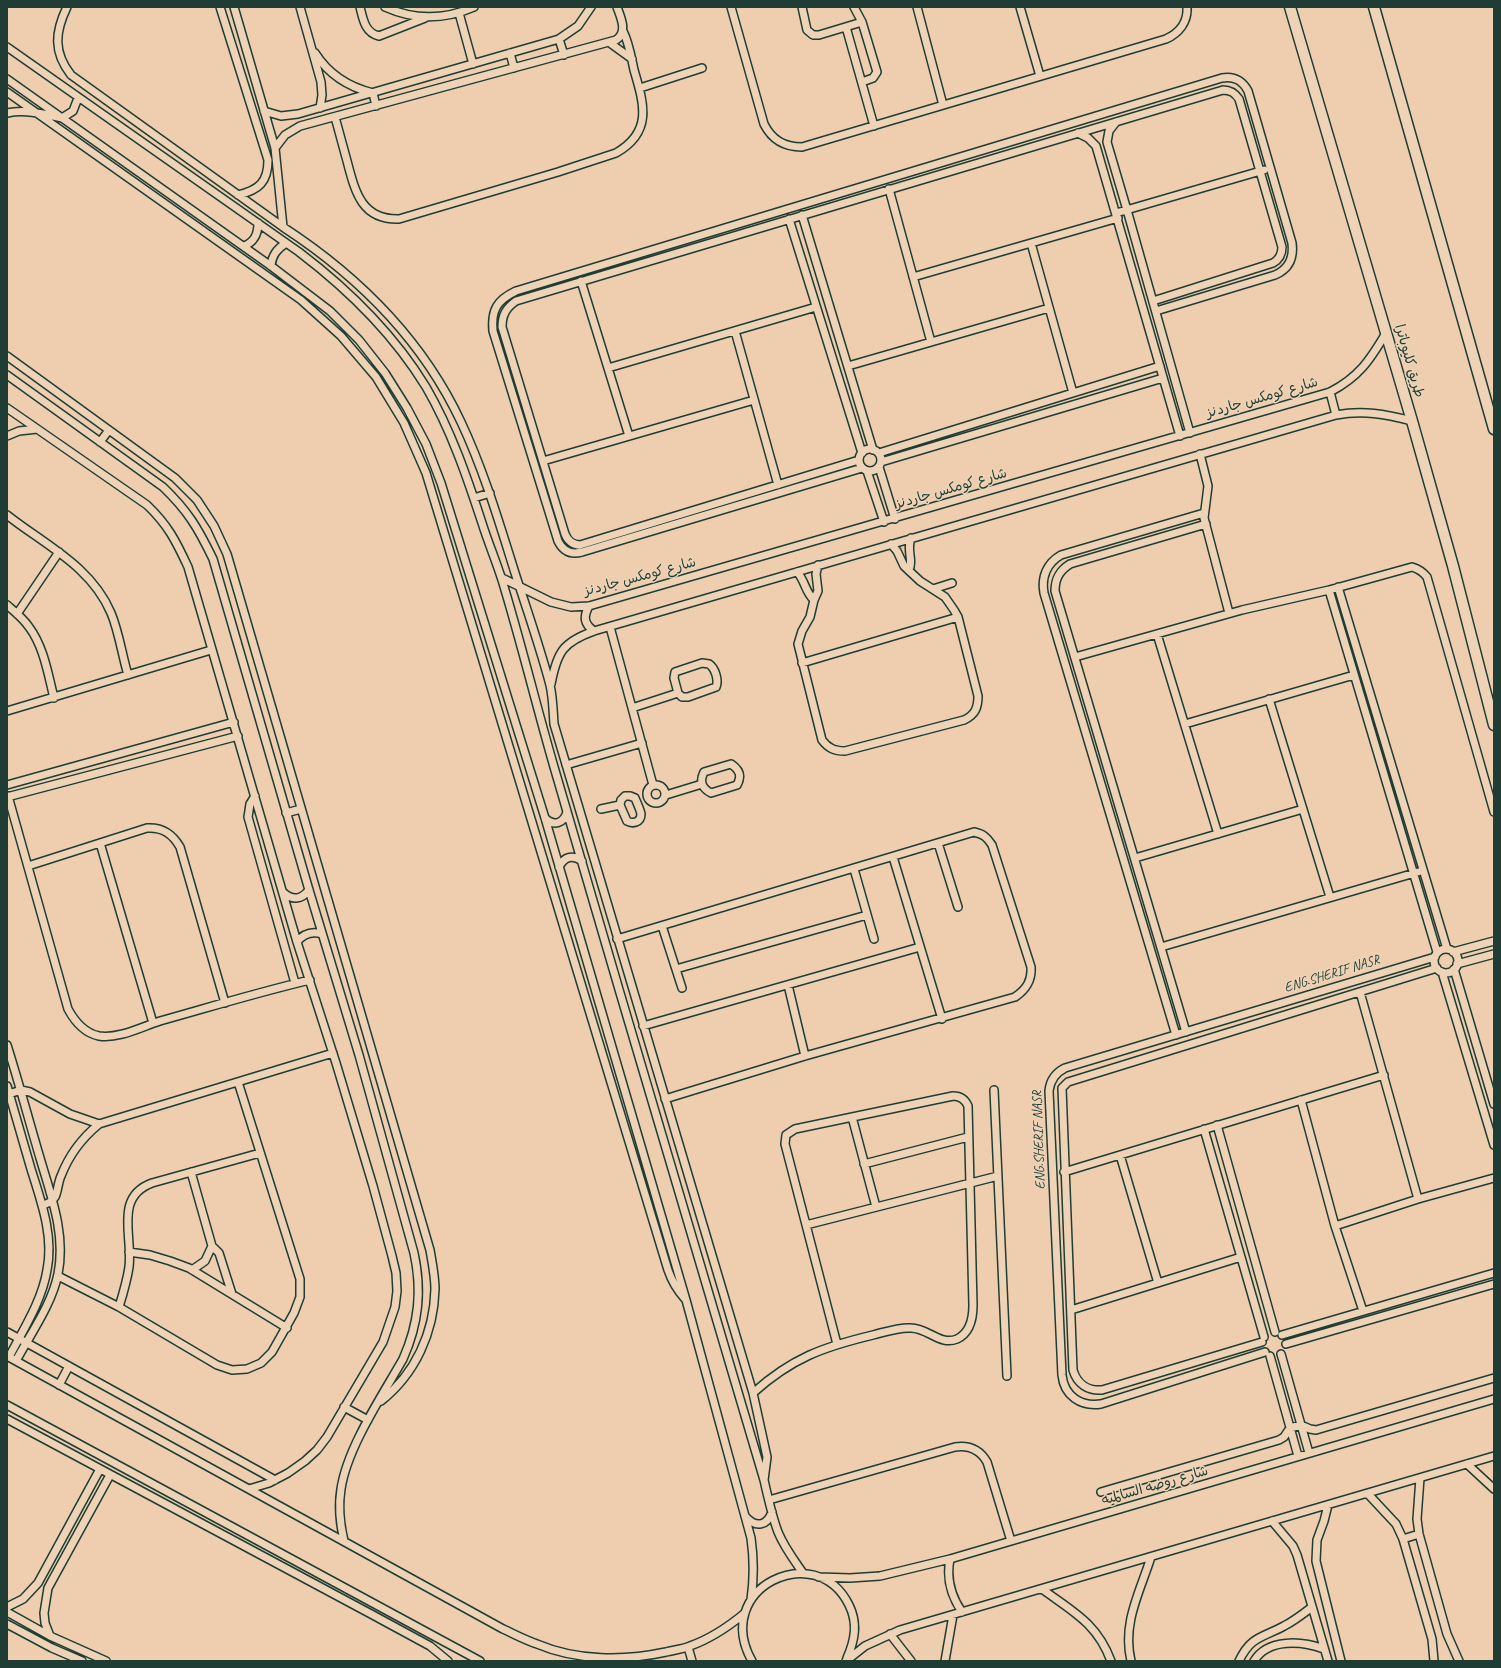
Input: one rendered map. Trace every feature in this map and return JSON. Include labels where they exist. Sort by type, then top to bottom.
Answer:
[{"type":"main road","name":"طريق كليوباترا","points":[[1290,7],[1412,421],[1455,574],[1494,725]]},
{"type":"main road","points":[[1374,7],[1494,429]]},
{"type":"street","points":[[67,7],[59,28],[58,48],[65,67],[71,75],[331,260],[370,295],[390,316],[424,358],[439,381],[462,423],[490,493],[550,687],[554,724],[753,1393],[767,1457],[764,1480]]},
{"type":"street","points":[[220,7],[266,153],[268,170],[264,180],[256,188],[250,192],[238,195]]},
{"type":"street","points":[[234,7],[274,148],[283,227]]},
{"type":"street","points":[[300,7],[322,89],[320,108]]},
{"type":"street","points":[[360,7],[369,32],[379,36],[427,17]]},
{"type":"street","points":[[385,7],[411,16],[427,17],[459,13],[474,7]]},
{"type":"street","points":[[264,111],[281,116],[290,116],[559,39],[578,26],[591,7]]},
{"type":"street","points":[[335,117],[357,196],[363,205],[371,211],[380,216],[392,219],[399,219],[616,154],[631,142],[637,134],[642,124],[644,112],[640,88],[617,7]]},
{"type":"street","points":[[730,7],[764,124],[768,133],[775,140],[783,145],[792,147],[802,147],[1173,36],[1183,26],[1186,19],[1187,7]]},
{"type":"street","points":[[802,7],[807,30],[813,36],[819,36],[862,22]]},
{"type":"street","points":[[854,7],[862,22],[877,72],[873,78],[862,82]]},
{"type":"street","points":[[917,7],[943,105]]},
{"type":"street","points":[[1020,7],[1040,76]]},
{"type":"street","points":[[459,13],[473,64]]},
{"type":"street","points":[[846,27],[874,126]]},
{"type":"street","points":[[274,148],[282,138],[300,126],[610,42],[619,38],[623,31]]},
{"type":"street","points":[[559,39],[564,55]]},
{"type":"street","points":[[610,42],[632,59]]},
{"type":"street","points":[[7,47],[321,269],[361,304],[397,344],[426,389],[450,436],[474,498],[502,578],[567,812],[764,1480],[772,1512],[779,1534],[803,1573]]},
{"type":"street","points":[[312,50],[325,67],[338,78],[352,86],[373,93]]},
{"type":"street","points":[[510,53],[514,68]]},
{"type":"street","points":[[640,88],[702,68]]},
{"type":"street","points":[[241,74],[252,70]]},
{"type":"street","points":[[444,72],[448,86]]},
{"type":"street","points":[[1156,311],[1275,275],[1285,269],[1293,254],[1292,243],[1246,86],[1232,78],[1222,78],[516,291],[503,298],[494,311],[492,321],[493,331],[556,534],[561,546],[570,553],[582,552],[865,470],[873,471],[880,465],[1163,378]]},
{"type":"street","points":[[7,79],[244,246],[330,311],[359,340],[385,373],[408,408],[426,444],[439,477],[476,592],[545,818],[686,1300],[751,1538],[754,1560],[754,1582],[751,1600]]},
{"type":"street","points":[[7,113],[37,113],[62,118],[73,111],[79,81]]},
{"type":"street","points":[[1153,300],[1273,263],[1282,252],[1282,247],[1239,99],[1237,95],[1228,90],[889,189],[516,301],[509,305],[504,312],[502,327],[564,534],[569,542],[576,545],[778,485],[860,456],[867,450],[876,451],[1160,366]]},
{"type":"street","points":[[7,92],[163,204],[301,300],[341,336],[376,377],[404,423],[426,473],[668,1270],[675,1286],[686,1300]]},
{"type":"street","points":[[373,93],[376,106]]},
{"type":"street","points":[[1116,122],[1109,131],[1106,142],[1153,300],[1190,433]]},
{"type":"street","points":[[1078,133],[1088,138],[1096,146],[1180,436]]},
{"type":"street","points":[[268,170],[277,167]]},
{"type":"street","points":[[913,277],[1031,243],[1117,215],[1127,210],[1271,168]]},
{"type":"street","points":[[264,180],[278,183]]},
{"type":"street","points":[[889,189],[931,342]]},
{"type":"street","points":[[163,204],[169,194]]},
{"type":"street","points":[[802,215],[848,366],[876,451],[895,518]]},
{"type":"street","points":[[790,219],[860,456],[884,522]]},
{"type":"street","points":[[244,246],[249,244],[257,235],[258,223]]},
{"type":"street","points":[[271,266],[277,250],[286,243]]},
{"type":"street","points":[[1031,243],[1073,393]]},
{"type":"street","points":[[581,281],[629,436]]},
{"type":"street","points":[[361,304],[370,295]]},
{"type":"street","points":[[608,368],[816,307]]},
{"type":"street","points":[[848,366],[1049,308]]},
{"type":"street","points":[[734,331],[778,485]]},
{"type":"street","name":"شارع كومكس جاردنز","points":[[502,578],[551,602],[571,608],[589,606],[1330,392],[1359,373],[1374,355],[1386,333]]},
{"type":"street","points":[[7,356],[175,478],[197,500],[214,526],[227,554],[430,1250],[435,1288],[430,1328],[416,1360],[404,1380],[378,1403]]},
{"type":"street","points":[[7,375],[163,487],[182,506],[200,531],[213,559],[286,813],[369,1089],[414,1253],[418,1272],[418,1311],[410,1343],[368,1420],[348,1463],[342,1482],[340,1515],[344,1541]]},
{"type":"street","points":[[1330,392],[1336,415]]},
{"type":"street","points":[[543,461],[754,400]]},
{"type":"street","points":[[7,408],[140,500],[163,521],[178,543],[188,567],[297,942],[373,1186],[392,1256],[396,1274],[397,1291],[395,1307],[383,1342],[327,1437],[317,1450],[297,1467],[275,1480],[249,1489]]},
{"type":"street","points":[[550,687],[557,660],[567,643],[580,636],[610,626],[1336,415],[1373,412],[1412,421]]},
{"type":"street","points":[[7,436],[19,431],[37,429]]},
{"type":"street","points":[[100,442],[109,430]]},
{"type":"street","points":[[1200,454],[1208,486],[1204,513],[1206,524],[1229,613]]},
{"type":"street","points":[[474,498],[490,493]]},
{"type":"street","points":[[1176,1035],[1046,600],[1043,582],[1048,566],[1061,555],[1204,513]]},
{"type":"street","points":[[8,517],[59,552],[82,571],[90,580],[105,602],[111,614],[128,675]]},
{"type":"street","points":[[1186,1032],[1055,591],[1056,578],[1064,568],[1070,564],[1206,524]]},
{"type":"street","points":[[909,570],[911,563],[908,548],[911,538]]},
{"type":"street","points":[[818,565],[816,579],[818,591],[810,617],[799,638],[799,650],[822,740],[831,749],[844,751],[964,720],[974,713],[977,708],[978,696],[958,617],[945,597],[920,581],[904,566],[897,551],[891,544]]},
{"type":"street","points":[[17,614],[59,552]]},
{"type":"street","points":[[1075,656],[1229,613],[1329,590],[1412,567],[1420,570],[1427,577],[1494,812]]},
{"type":"street","points":[[797,572],[803,579],[808,592],[814,600]]},
{"type":"street","points":[[933,589],[952,583]]},
{"type":"street","points":[[1338,587],[1450,951],[1457,957],[1455,966],[1494,1104]]},
{"type":"street","points":[[1329,590],[1414,873],[1436,955],[1434,964],[1439,970],[1494,1145]]},
{"type":"street","points":[[463,594],[476,592]]},
{"type":"street","points":[[7,605],[28,626],[38,642],[54,698]]},
{"type":"street","points":[[589,606],[585,613],[585,620],[588,627],[594,631]]},
{"type":"street","points":[[802,663],[958,617]]},
{"type":"street","points":[[610,626],[653,785]]},
{"type":"street","points":[[1158,634],[1218,834]]},
{"type":"street","points":[[7,710],[54,698],[212,650]]},
{"type":"street","points":[[1350,664],[1361,662]]},
{"type":"street","points":[[702,663],[712,665],[718,682],[714,689],[688,697],[682,696],[678,693],[674,678],[675,672],[702,663]]},
{"type":"street","points":[[1185,724],[1354,675]]},
{"type":"street","points":[[632,708],[678,693]]},
{"type":"street","points":[[1270,699],[1330,898]]},
{"type":"street","points":[[7,785],[234,722]]},
{"type":"street","points":[[543,728],[554,724]]},
{"type":"street","points":[[191,734],[196,747]]},
{"type":"street","points":[[238,736],[8,797],[68,1009],[73,1019],[80,1027],[98,1036],[109,1037],[153,1023],[310,980]]},
{"type":"street","points":[[566,765],[642,743]]},
{"type":"street","points":[[731,764],[740,773],[740,780],[737,785],[712,794],[705,790],[702,784],[704,772],[731,764]]},
{"type":"street","points":[[638,805],[650,802],[662,802],[666,795],[702,784]]},
{"type":"street","points":[[650,802],[646,794],[647,790],[653,785],[662,786],[666,795]]},
{"type":"street","points":[[255,796],[250,804],[248,817],[295,983]]},
{"type":"street","points":[[625,796],[635,798],[641,815],[640,819],[631,823],[627,821],[620,805],[621,800],[625,796]]},
{"type":"street","points":[[601,809],[620,805]]},
{"type":"street","points":[[286,813],[301,809]]},
{"type":"street","points":[[1135,858],[1303,809]]},
{"type":"street","points":[[545,818],[549,822],[555,824],[566,818],[567,812]]},
{"type":"street","points":[[28,866],[140,830],[154,828],[166,832],[180,847],[225,1003]]},
{"type":"street","points":[[617,939],[974,832],[988,838],[994,852],[1031,971],[1027,986],[1016,997],[942,1019],[805,1056],[665,1099]]},
{"type":"street","points":[[100,843],[153,1023]]},
{"type":"street","points":[[938,843],[958,907]]},
{"type":"street","points":[[893,857],[942,1019]]},
{"type":"street","points":[[559,867],[561,862],[566,858],[577,858],[582,861]]},
{"type":"street","points":[[854,869],[874,939]]},
{"type":"street","points":[[1161,947],[1424,870]]},
{"type":"street","points":[[284,894],[292,898],[297,898],[302,897],[309,890]]},
{"type":"street","points":[[676,969],[867,915]]},
{"type":"street","points":[[662,926],[682,988]]},
{"type":"street","points":[[297,942],[306,934],[314,932],[322,934]]},
{"type":"street","points":[[1436,955],[1441,950],[1450,951],[1494,941]]},
{"type":"street","points":[[643,1026],[920,947]]},
{"type":"street","points":[[1494,954],[1455,966],[1449,972],[1439,970],[1360,992],[1066,1083],[1061,1091],[1073,1370],[1077,1380],[1086,1388],[1091,1390],[1102,1390],[1263,1340],[1269,1333],[1278,1333],[1363,1311],[1494,1273]]},
{"type":"street","name":"ENG.SHERIF NASR","points":[[1268,1354],[1101,1404],[1089,1405],[1077,1401],[1068,1392],[1063,1381],[1056,1247],[1049,1091],[1052,1079],[1065,1068],[1436,955]]},
{"type":"street","points":[[788,985],[805,1056]]},
{"type":"street","points":[[1360,992],[1418,1199]]},
{"type":"street","points":[[1274,1005],[1278,1017]]},
{"type":"street","points":[[7,1045],[52,1200],[60,1235],[61,1255],[58,1276],[51,1296],[16,1361]]},
{"type":"street","points":[[42,1205],[52,1200],[56,1194],[60,1177],[72,1153],[85,1137],[99,1124],[333,1054]]},
{"type":"street","points":[[1064,1172],[1384,1074]]},
{"type":"street","points":[[58,1276],[119,1306],[217,1365],[232,1370],[247,1369],[261,1363],[272,1352],[287,1328],[300,1297],[300,1279],[238,1082]]},
{"type":"street","points":[[369,1089],[383,1085]]},
{"type":"street","points":[[1477,1089],[1488,1085]]},
{"type":"street","points":[[99,1124],[70,1114],[34,1093],[21,1090],[8,1090],[42,1205],[49,1237],[47,1270],[41,1292],[19,1338],[8,1356],[503,1629],[537,1645],[573,1655],[611,1658],[648,1656],[688,1647],[712,1636],[745,1613]]},
{"type":"street","points":[[994,1090],[1007,1376]]},
{"type":"street","points":[[753,1393],[788,1366],[813,1352],[837,1344],[907,1328],[922,1329],[938,1339],[947,1341],[956,1339],[965,1333],[972,1319],[973,1305],[968,1106],[963,1099],[957,1096],[795,1129],[786,1135],[785,1144],[837,1344]]},
{"type":"street","points":[[1301,1100],[1335,1226],[1363,1311]]},
{"type":"street","points":[[852,1118],[876,1207]]},
{"type":"street","points":[[1217,1125],[1278,1333],[1285,1339],[1286,1344],[1282,1354],[1309,1453]]},
{"type":"street","points":[[1204,1129],[1263,1340],[1298,1456]]},
{"type":"street","points":[[864,1164],[968,1137]]},
{"type":"street","points":[[119,1306],[129,1267],[128,1216],[129,1206],[133,1195],[141,1187],[260,1153]]},
{"type":"street","points":[[1120,1155],[1158,1283]]},
{"type":"street","points":[[191,1172],[212,1246],[219,1253],[232,1294]]},
{"type":"street","points":[[806,1225],[998,1176]]},
{"type":"street","points":[[1335,1226],[1418,1199],[1494,1178]]},
{"type":"street","points":[[192,1270],[205,1261],[212,1246]]},
{"type":"street","points":[[1056,1247],[1068,1246]]},
{"type":"street","points":[[129,1252],[150,1255],[192,1270],[287,1328]]},
{"type":"street","points":[[1071,1310],[1241,1257]]},
{"type":"street","points":[[1286,1344],[1494,1284]]},
{"type":"street","points":[[1438,1289],[1440,1300]]},
{"type":"street","points":[[7,1332],[275,1480]]},
{"type":"street","points":[[1268,1354],[1276,1356],[1282,1354]]},
{"type":"street","points":[[59,1385],[69,1366]]},
{"type":"street","points":[[1101,1492],[1279,1440],[1284,1437],[1290,1428],[1301,1425],[1316,1430],[1494,1378]]},
{"type":"street","name":"شارع روضه السالميه","points":[[819,1577],[850,1578],[880,1576],[950,1560],[1494,1399]]},
{"type":"street","points":[[7,1405],[374,1605],[480,1661]]},
{"type":"street","points":[[344,1407],[368,1420]]},
{"type":"street","points":[[7,1419],[430,1646],[448,1661]]},
{"type":"street","points":[[769,1500],[955,1447],[968,1447],[980,1453],[987,1462],[1011,1541]]},
{"type":"street","points":[[846,1661],[865,1646],[890,1634],[1494,1456]]},
{"type":"street","points":[[1467,1464],[1494,1489]]},
{"type":"street","points":[[7,1607],[23,1599],[38,1583],[100,1469]]},
{"type":"street","points":[[50,1636],[45,1623],[44,1613],[48,1588],[110,1475]]},
{"type":"street","points":[[1420,1478],[1417,1519],[1419,1534],[1447,1634],[1460,1661]]},
{"type":"street","points":[[1368,1494],[1396,1524],[1402,1539],[1432,1640],[1434,1661]]},
{"type":"street","points":[[1328,1505],[1317,1540],[1316,1561],[1341,1661]]},
{"type":"street","points":[[746,1517],[751,1522],[757,1524],[764,1523],[770,1518],[772,1512]]},
{"type":"street","points":[[1272,1521],[1293,1546],[1297,1555],[1328,1661]]},
{"type":"street","points":[[1402,1539],[1419,1534]]},
{"type":"street","points":[[1131,1661],[1129,1641],[1132,1609],[1151,1557]]},
{"type":"street","points":[[950,1560],[948,1575],[951,1591],[962,1612]]},
{"type":"street","points":[[752,1661],[743,1639],[742,1626],[745,1613],[751,1600],[761,1588],[773,1579],[787,1574],[803,1573],[819,1577],[834,1585],[845,1598],[852,1613],[855,1629],[853,1646],[846,1661]]},
{"type":"street","points":[[38,1583],[48,1588]]},
{"type":"street","points":[[1042,1589],[1088,1622],[1099,1635],[1111,1661]]},
{"type":"street","points":[[371,1614],[374,1605]]},
{"type":"street","points":[[1239,1661],[1251,1642],[1293,1621],[1312,1607]]},
{"type":"street","points":[[7,1612],[50,1636],[106,1661]]},
{"type":"street","points":[[945,1661],[953,1615]]},
{"type":"street","points":[[7,1624],[52,1648],[82,1661]]},
{"type":"street","points":[[890,1634],[911,1661]]},
{"type":"street","points":[[1254,1661],[1258,1654],[1265,1649],[1286,1644],[1310,1644],[1324,1649]]},
{"type":"street","points":[[688,1647],[692,1661]]},
{"type":"street","points":[[455,1648],[469,1661]]}]
